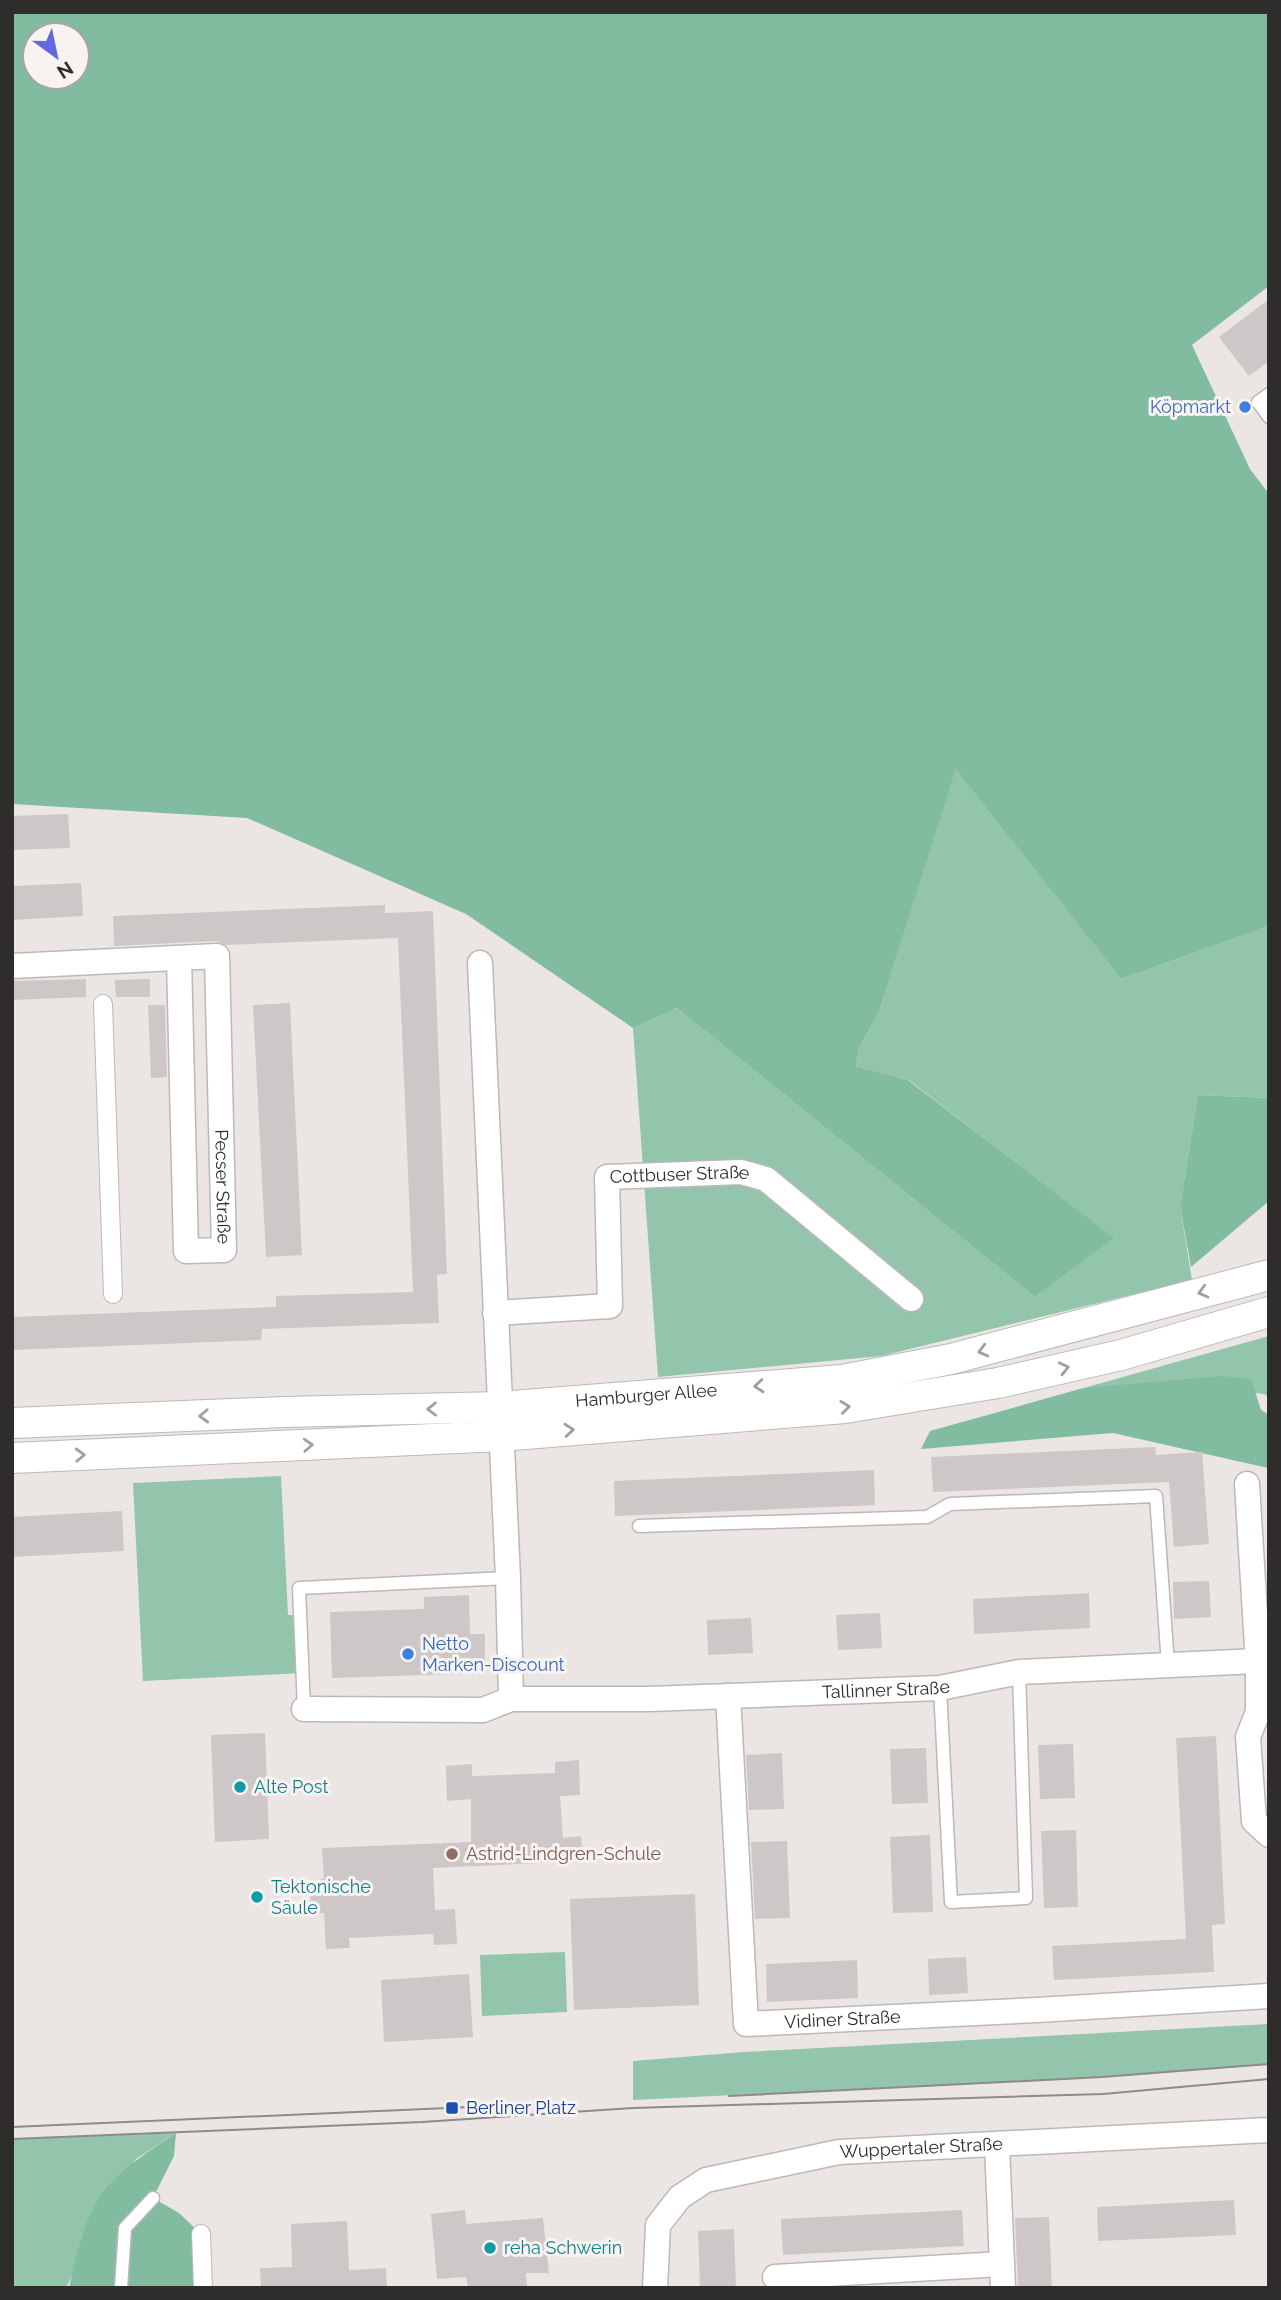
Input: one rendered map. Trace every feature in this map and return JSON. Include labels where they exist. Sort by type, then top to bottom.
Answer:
[{"type":"street","name":"Pecser Straße","points":[[12,966],[216,956],[224,1250],[186,1251],[179,958]]},
{"type":"street","points":[[481,963],[511,1699]]},
{"type":"street","points":[[103,1004],[113,1294]]},
{"type":"street","name":"Cottbuser Straße","points":[[495,1313],[610,1306],[607,1177],[741,1172],[766,1179],[911,1298]]},
{"type":"street","name":"Hamburger Allee","points":[[12,1458],[501,1421],[842,1380],[951,1359],[1269,1275]]},
{"type":"street","name":"Hamburger Allee","points":[[12,1423],[501,1421],[845,1408],[985,1385],[1121,1355],[1269,1312]]},
{"type":"street","points":[[1247,1484],[1258,1661],[1258,1712],[1248,1738],[1254,1821],[1269,1835]]},
{"type":"street","name":"Tallinner Straße","points":[[304,1709],[483,1710],[511,1699],[728,1696],[940,1688],[1019,1672],[1258,1661]]},
{"type":"street","name":"Vidiner Straße","points":[[728,1696],[746,2024],[1269,1996]]},
{"type":"street","name":"Wuppertaler Straße","points":[[654,2288],[658,2225],[680,2197],[706,2180],[839,2152],[1269,2130]]},
{"type":"street","points":[[775,2277],[1002,2276],[997,2145]]},
{"type":"street","points":[[201,2234],[203,2288]]},
{"type":"lane","points":[[1269,394],[1258,402],[1269,417]]},
{"type":"lane","points":[[639,1526],[927,1517],[950,1504],[1156,1496],[1168,1665]]},
{"type":"lane","points":[[304,1709],[299,1588],[508,1578]]},
{"type":"lane","points":[[940,1688],[951,1902],[1026,1898],[1019,1672]]},
{"type":"lane","points":[[121,2288],[125,2228],[153,2198]]},
{"type":"green space","points":[[12,12],[1269,12],[1269,286],[1192,345],[1250,469],[1269,494],[1269,926],[1121,979],[956,769],[879,1012],[859,1048],[856,1067],[908,1080],[1114,1238],[1035,1297],[677,1008],[633,1028],[466,914],[247,818],[12,804]]},
{"type":"green space","points":[[956,768],[1121,979],[1269,926],[1269,1098],[1198,1095],[1180,1206],[1192,1280],[881,1356],[658,1377],[633,1028],[677,1008],[1035,1297],[1113,1238],[909,1080],[856,1068],[859,1048],[879,1012]]},
{"type":"green space","points":[[1198,1095],[1269,1098],[1269,1201],[1191,1267],[1180,1206]]},
{"type":"green space","points":[[1269,1336],[1269,1397],[1264,1394],[1211,1388],[1023,1405]]},
{"type":"green space","points":[[1221,1376],[1251,1379],[1261,1410],[1269,1415],[1269,1485],[1268,1468],[1113,1433],[921,1449],[930,1431],[1084,1388]]},
{"type":"green space","points":[[281,1476],[288,1615],[300,1615],[302,1673],[143,1681],[133,1483]]},
{"type":"green space","points":[[565,1952],[567,2012],[482,2016],[480,1955]]},
{"type":"green space","points":[[1269,2024],[1269,2064],[1102,2077],[633,2100],[633,2061],[744,2052]]},
{"type":"green space","points":[[176,2133],[136,2159],[83,2234],[73,2274],[66,2288],[12,2288],[12,2139]]},
{"type":"green space","points":[[176,2133],[174,2156],[153,2198],[179,2213],[201,2234],[203,2288],[69,2288],[86,2225],[102,2194],[120,2173]]},
{"type":"building","points":[[1269,299],[1269,361],[1249,376],[1219,337]]},
{"type":"building","points":[[68,814],[70,848],[12,850],[12,816]]},
{"type":"building","points":[[81,883],[83,916],[12,920],[12,886]]},
{"type":"building","points":[[385,905],[385,913],[433,911],[447,1274],[437,1275],[439,1323],[262,1329],[261,1340],[12,1350],[12,1317],[276,1307],[276,1296],[413,1292],[398,938],[226,945],[216,941],[114,946],[113,916]]},
{"type":"building","points":[[86,979],[86,997],[12,1000],[12,981]]},
{"type":"building","points":[[150,979],[150,997],[116,997],[115,980]]},
{"type":"building","points":[[290,1003],[302,1255],[266,1257],[253,1005]]},
{"type":"building","points":[[148,1005],[165,1005],[167,1077],[151,1078]]},
{"type":"building","points":[[1155,1447],[1156,1455],[1202,1452],[1209,1544],[1174,1547],[1169,1482],[933,1492],[931,1457]]},
{"type":"building","points":[[874,1470],[875,1505],[615,1516],[614,1481]]},
{"type":"building","points":[[122,1511],[124,1551],[12,1557],[12,1517]]},
{"type":"building","points":[[1209,1581],[1211,1617],[1174,1619],[1173,1582]]},
{"type":"building","points":[[1089,1593],[1090,1628],[974,1634],[973,1599]]},
{"type":"building","name":"Netto Marken-Discount","points":[[469,1595],[470,1634],[485,1634],[485,1673],[332,1678],[330,1612],[424,1609],[424,1597]]},
{"type":"building","points":[[880,1613],[882,1648],[838,1650],[836,1615]]},
{"type":"building","points":[[751,1618],[753,1653],[708,1655],[707,1620]]},
{"type":"building","name":"Alte Post","points":[[265,1733],[269,1839],[215,1842],[211,1735]]},
{"type":"building","points":[[1216,1736],[1225,1924],[1212,1925],[1214,1972],[1054,1980],[1052,1946],[1186,1939],[1176,1738]]},
{"type":"building","points":[[1073,1744],[1075,1798],[1040,1799],[1038,1745]]},
{"type":"building","points":[[926,1748],[928,1803],[892,1804],[890,1749]]},
{"type":"building","points":[[782,1753],[784,1809],[749,1810],[746,1755]]},
{"type":"building","name":"Astrid-Lindgren-Schule","points":[[579,1760],[580,1795],[560,1796],[563,1838],[581,1836],[583,1861],[433,1868],[435,1910],[455,1909],[457,1944],[434,1945],[433,1934],[349,1938],[350,1948],[326,1949],[324,1913],[311,1914],[310,1884],[324,1878],[322,1848],[471,1842],[471,1799],[447,1801],[446,1766],[472,1764],[472,1776],[555,1773],[555,1762]]},
{"type":"building","points":[[1076,1830],[1078,1907],[1044,1908],[1041,1831]]},
{"type":"building","points":[[930,1835],[933,1912],[893,1913],[890,1837]]},
{"type":"building","points":[[787,1841],[790,1918],[755,1919],[751,1842]]},
{"type":"building","points":[[695,1894],[699,2005],[574,2010],[570,1899]]},
{"type":"building","points":[[966,1957],[968,1993],[929,1995],[928,1959]]},
{"type":"building","points":[[857,1960],[858,1998],[767,2002],[766,1964]]},
{"type":"building","points":[[469,1974],[473,2037],[384,2042],[381,1980]]},
{"type":"building","points":[[1234,2200],[1236,2235],[1098,2241],[1097,2207]]},
{"type":"building","name":"reha Schwerin","points":[[465,2210],[466,2224],[543,2218],[549,2273],[526,2273],[527,2288],[468,2288],[466,2277],[437,2279],[431,2214]]},
{"type":"building","points":[[962,2210],[964,2246],[783,2255],[781,2219]]},
{"type":"building","points":[[1049,2217],[1052,2288],[1018,2288],[1015,2218]]},
{"type":"building","points":[[347,2221],[349,2270],[386,2268],[387,2288],[261,2288],[260,2268],[292,2267],[291,2224]]},
{"type":"building","points":[[734,2229],[736,2288],[700,2288],[698,2231]]},
{"type":"tram line","points":[[729,2096],[1102,2077],[1269,2064]]},
{"type":"tram line","points":[[12,2139],[422,2122],[633,2108],[1103,2094],[1269,2079]]},
{"type":"tram line","points":[[12,2127],[537,2104]]},
{"type":"place","name":"Köpmarkt","points":[[1245,407]]},
{"type":"place","name":"Netto Marken-Discount","points":[[408,1654]]},
{"type":"place","name":"Alte Post","points":[[240,1787]]},
{"type":"place","name":"Astrid-Lindgren-Schule","points":[[452,1854]]},
{"type":"place","name":"Tektonische Säule","points":[[257,1897]]},
{"type":"place","name":"Berliner Platz","points":[[452,2108]]},
{"type":"place","name":"reha Schwerin","points":[[490,2248]]}]
